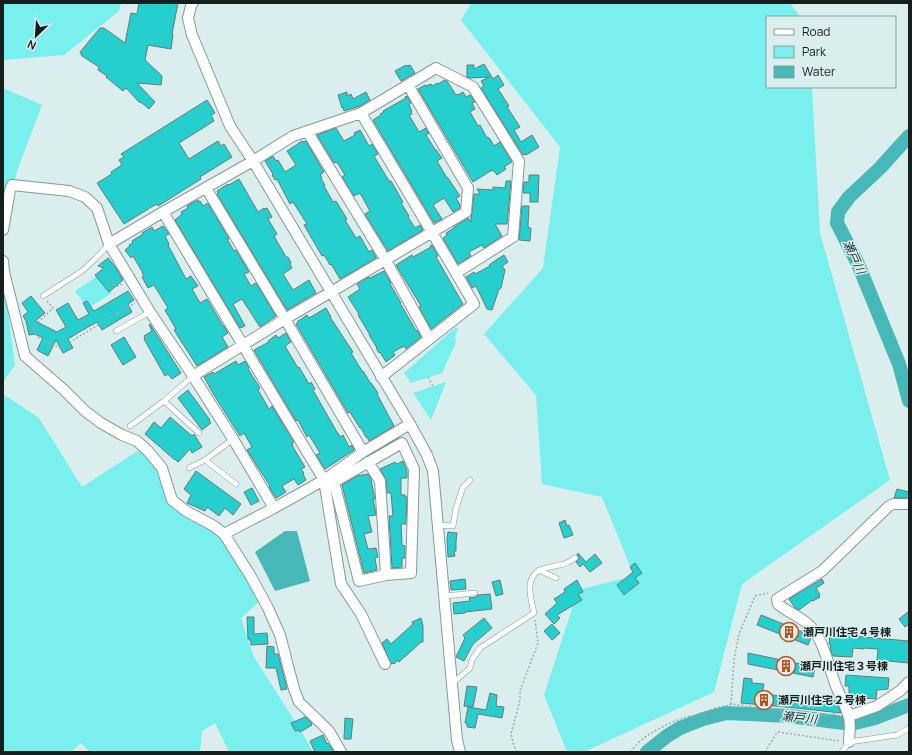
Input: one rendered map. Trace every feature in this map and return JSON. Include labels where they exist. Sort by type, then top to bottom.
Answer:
[{"type":"street","points":[[193,3],[188,18],[192,35],[230,126],[253,161],[410,424],[427,455],[433,471],[460,752]]},
{"type":"street","points":[[109,244],[253,161],[293,136],[361,113],[436,68],[473,87],[519,161],[513,237],[456,273]]},
{"type":"street","points":[[193,376],[243,346],[284,318],[466,212],[468,188],[408,86]]},
{"type":"street","points":[[361,113],[474,304],[381,377]]},
{"type":"street","points":[[307,131],[385,259],[429,338]]},
{"type":"street","points":[[3,230],[12,185],[69,190],[85,197],[97,208],[109,244],[150,312],[233,439],[274,508]]},
{"type":"street","points":[[206,188],[363,452]]},
{"type":"street","points":[[163,212],[243,346],[329,480],[359,580],[386,575],[411,573],[414,468],[402,443],[368,462],[329,480],[224,534]]},
{"type":"street","points":[[3,260],[4,272],[25,356],[64,390],[85,411],[122,436],[137,441],[148,451],[162,468],[172,500],[186,511],[214,526],[224,534],[250,575],[268,608],[280,635],[294,689],[299,702],[329,731],[341,752]]},
{"type":"street","points":[[329,480],[363,452],[410,424]]},
{"type":"street","points":[[368,462],[380,481],[386,575]]},
{"type":"street","points":[[329,480],[341,584],[361,614],[385,664]]},
{"type":"street","points":[[849,742],[849,719],[818,636],[804,621],[778,604],[777,599],[822,571],[889,506],[893,504],[909,504]]},
{"type":"street","points":[[849,719],[877,706],[900,691],[909,682]]},
{"type":"lane","points":[[43,296],[96,259],[109,244]]},
{"type":"lane","points":[[116,331],[150,312]]},
{"type":"lane","points":[[130,426],[164,401],[193,376]]},
{"type":"lane","points":[[164,401],[199,433]]},
{"type":"lane","points":[[189,468],[205,460],[233,439]]},
{"type":"lane","points":[[205,460],[236,484]]},
{"type":"lane","points":[[438,525],[453,526],[456,508],[463,487],[470,480]]},
{"type":"lane","points":[[453,683],[470,668],[472,660],[480,648],[534,613],[530,595],[531,578],[539,570],[568,564],[575,558]]},
{"type":"lane","points":[[539,570],[556,578]]},
{"type":"lane","points":[[444,596],[475,593]]},
{"type":"lane","points":[[842,752],[849,742],[897,735],[909,728]]},
{"type":"path","points":[[96,259],[116,287],[123,284]]},
{"type":"path","points":[[43,296],[53,308],[33,327],[37,337],[60,348],[139,301]]},
{"type":"path","points":[[428,377],[433,386]]},
{"type":"path","points":[[731,704],[734,660],[739,634],[755,596],[768,593]]},
{"type":"path","points":[[517,752],[511,734],[520,700],[520,692],[538,643],[534,613]]},
{"type":"path","points":[[631,752],[642,739],[674,722],[688,716],[699,715],[731,704],[816,715],[840,713],[849,719]]},
{"type":"path","points":[[765,752],[778,732],[849,742]]},
{"type":"green space","points":[[3,3],[121,3],[119,11],[64,55],[3,60]]},
{"type":"green space","points":[[471,3],[790,3],[799,16],[766,16],[766,88],[812,88],[820,233],[890,480],[742,584],[714,692],[584,752],[567,752],[544,695],[578,590],[634,576],[602,497],[542,484],[536,395],[484,334],[543,268],[560,147],[461,20]]},
{"type":"green space","points":[[3,88],[42,105],[17,171],[3,235]]},
{"type":"green space","points":[[102,273],[107,287],[112,293],[90,307],[86,306],[75,291]]},
{"type":"green space","points":[[3,277],[15,365],[3,382]]},
{"type":"green space","points":[[456,327],[458,330],[455,337],[456,342],[442,373],[411,383],[404,373]]},
{"type":"green space","points":[[446,382],[431,420],[413,393]]},
{"type":"green space","points":[[3,394],[39,418],[82,487],[139,450],[160,467],[176,506],[233,546],[261,600],[241,618],[254,657],[313,752],[229,752],[215,723],[202,731],[200,752],[90,752],[81,743],[71,752],[3,752]]},
{"type":"water","points":[[285,531],[297,531],[310,581],[275,591],[255,552]]},
{"type":"building","points":[[139,3],[178,3],[172,34],[171,49],[148,45],[145,60],[162,76],[161,85],[137,83],[155,102],[149,109],[139,102],[126,88],[123,91],[106,77],[107,76],[98,70],[99,67],[82,56],[80,52],[100,28],[104,28],[125,43],[131,13],[137,14]]},
{"type":"building","points":[[484,64],[493,79],[498,75],[504,85],[498,89],[509,106],[507,107],[520,127],[514,130],[521,142],[532,135],[539,147],[526,155],[523,155],[481,88],[484,86],[481,81],[489,77],[467,77],[467,65],[474,65],[474,69]]},
{"type":"building","points":[[406,65],[410,65],[415,73],[401,81],[395,71]]},
{"type":"building","points":[[445,80],[456,95],[463,92],[466,97],[470,95],[475,102],[472,103],[475,109],[470,112],[478,126],[480,125],[487,138],[488,137],[490,139],[494,146],[500,142],[512,162],[504,167],[506,169],[497,175],[492,170],[473,182],[418,89],[425,85],[431,84],[432,86],[438,84]]},
{"type":"building","points":[[347,92],[347,96],[351,94],[353,99],[366,92],[370,100],[360,106],[344,111],[338,95]]},
{"type":"building","points":[[407,96],[411,103],[409,105],[412,111],[412,114],[409,115],[419,132],[426,128],[429,133],[426,135],[442,158],[437,161],[460,196],[456,198],[460,208],[453,212],[444,198],[433,205],[442,219],[434,223],[373,120],[381,115],[380,114],[384,112],[383,111]]},
{"type":"building","points":[[207,100],[215,113],[211,115],[214,121],[179,143],[189,159],[218,141],[221,146],[224,144],[232,157],[200,177],[201,179],[158,206],[157,204],[153,206],[124,224],[97,183],[112,174],[111,172],[122,165],[119,160],[124,157],[121,154]]},
{"type":"building","points":[[336,128],[344,141],[355,135],[354,133],[360,130],[369,146],[372,144],[378,154],[374,156],[403,202],[401,203],[409,216],[408,217],[415,228],[420,225],[423,230],[388,251],[365,214],[370,211],[360,193],[354,196],[342,177],[345,175],[337,162],[334,163],[317,135]]},
{"type":"building","points":[[302,141],[306,141],[324,172],[320,175],[322,178],[321,179],[333,202],[336,201],[356,238],[360,236],[369,252],[372,250],[376,257],[340,279],[324,255],[322,256],[304,225],[307,224],[293,202],[290,204],[277,179],[275,180],[265,161],[273,156],[276,161],[278,160],[285,172],[296,165],[287,151]]},
{"type":"building","points":[[529,175],[539,175],[538,202],[530,202],[530,193],[523,193],[524,182],[529,182]]},
{"type":"building","points":[[239,179],[258,212],[264,208],[267,208],[272,217],[268,219],[277,234],[274,236],[291,263],[292,268],[283,274],[293,290],[309,280],[316,293],[287,310],[217,194],[217,191]]},
{"type":"building","points":[[506,181],[511,181],[507,224],[495,224],[502,236],[484,248],[482,245],[469,252],[471,256],[458,264],[443,238],[447,235],[446,233],[468,218],[471,222],[474,194],[480,194],[477,189],[493,190],[493,187],[505,188]]},
{"type":"building","points":[[198,200],[203,206],[208,203],[229,239],[227,239],[234,251],[236,250],[249,272],[244,274],[251,286],[256,283],[276,316],[260,327],[242,299],[233,304],[245,326],[240,328],[175,220],[182,214],[181,212],[188,208],[187,206]]},
{"type":"building","points":[[522,206],[529,206],[528,226],[531,228],[530,241],[519,240]]},
{"type":"building","points":[[163,226],[169,234],[165,236],[169,244],[168,245],[186,279],[191,276],[198,286],[192,289],[200,303],[207,299],[228,333],[222,337],[228,347],[197,366],[174,330],[176,329],[165,310],[168,308],[154,285],[148,288],[142,277],[144,276],[143,273],[133,256],[131,258],[125,250],[133,243],[132,241],[143,234],[142,233],[152,227],[154,231]]},
{"type":"building","points":[[432,245],[438,256],[436,257],[463,304],[431,329],[419,307],[421,306],[396,265],[412,255],[413,257],[431,247],[430,246]]},
{"type":"building","points":[[504,255],[508,262],[502,266],[505,270],[501,288],[499,289],[492,310],[487,309],[476,286],[472,288],[466,277],[474,272],[475,274],[490,266],[489,265]]},
{"type":"building","points":[[108,258],[123,280],[109,292],[95,275],[104,268],[98,266]]},
{"type":"building","points":[[384,271],[400,303],[421,337],[406,349],[404,346],[393,352],[395,355],[386,362],[376,348],[358,315],[359,314],[348,297],[360,289],[357,284]]},
{"type":"building","points":[[128,291],[134,300],[128,304],[132,312],[102,330],[97,322],[81,331],[68,339],[73,348],[63,353],[56,340],[48,356],[37,350],[43,338],[35,334],[29,335],[26,321],[23,316],[28,312],[22,303],[31,296],[45,313],[35,321],[57,332],[66,327],[56,310],[68,303],[78,320],[89,314],[83,303],[87,301],[94,311]]},
{"type":"building","points":[[326,308],[330,317],[353,352],[351,353],[362,371],[378,393],[377,394],[394,426],[369,441],[350,412],[348,413],[296,324],[307,315],[309,318]]},
{"type":"building","points":[[150,324],[181,373],[172,379],[168,374],[165,376],[144,339],[144,336],[152,331],[149,325]]},
{"type":"building","points":[[286,333],[291,342],[285,346],[309,384],[311,382],[315,389],[313,390],[338,434],[340,437],[343,435],[349,447],[352,445],[354,450],[325,469],[316,455],[320,453],[309,435],[307,437],[298,420],[296,421],[254,350],[269,342],[268,341],[276,335],[278,338]]},
{"type":"building","points":[[124,337],[136,357],[123,365],[111,345]]},
{"type":"building","points":[[236,361],[238,365],[245,361],[249,368],[248,369],[260,388],[258,390],[269,409],[272,406],[294,442],[292,443],[293,447],[305,467],[301,469],[306,480],[298,485],[294,479],[282,486],[286,492],[276,498],[247,450],[252,447],[244,433],[240,436],[204,377],[213,372],[214,374]]},
{"type":"building","points":[[188,390],[210,420],[209,421],[211,423],[202,430],[178,398]]},
{"type":"building","points":[[170,417],[192,436],[194,434],[202,447],[192,453],[190,449],[178,462],[145,434],[154,422],[161,428]]},
{"type":"building","points":[[403,461],[407,471],[407,478],[401,478],[401,495],[405,495],[405,497],[407,497],[406,524],[401,524],[402,545],[405,546],[405,558],[402,558],[402,567],[392,568],[389,516],[393,516],[391,493],[387,493],[386,480],[380,469],[395,462],[397,464]]},
{"type":"building","points":[[196,471],[241,504],[233,515],[225,508],[219,516],[207,507],[205,511],[187,503],[191,495],[184,489]]},
{"type":"building","points":[[368,474],[371,479],[375,499],[373,499],[376,515],[368,516],[372,532],[364,534],[368,549],[376,548],[378,557],[375,558],[377,570],[364,573],[342,485],[357,476]]},
{"type":"building","points":[[252,488],[259,501],[251,505],[244,492]]},
{"type":"building","points":[[897,489],[909,492],[909,498],[894,498]]},
{"type":"building","points":[[565,520],[573,535],[564,538],[559,523]]},
{"type":"building","points":[[448,532],[457,533],[456,551],[454,551],[455,556],[448,557],[447,539]]},
{"type":"building","points":[[578,553],[586,562],[595,554],[602,563],[590,572],[583,564],[580,567],[576,562],[579,559],[577,555]]},
{"type":"building","points":[[635,563],[642,573],[635,578],[639,583],[624,595],[617,585],[633,572],[630,567]]},
{"type":"building","points":[[465,579],[466,589],[451,590],[450,581]]},
{"type":"building","points":[[822,579],[824,583],[816,588],[820,597],[813,601],[812,600],[799,610],[795,608],[789,599]]},
{"type":"building","points":[[500,580],[503,594],[496,596],[492,582]]},
{"type":"building","points":[[577,580],[583,592],[578,594],[582,600],[557,615],[560,618],[554,624],[545,614],[557,603],[554,599],[565,592],[564,589]]},
{"type":"building","points":[[490,594],[492,609],[454,614],[453,603],[470,601],[469,598],[476,597],[478,595]]},
{"type":"building","points":[[909,611],[909,624],[905,627],[899,619]]},
{"type":"building","name":"瀬戸川住宅４号棟","points":[[761,615],[808,634],[811,638],[808,645],[757,625]]},
{"type":"building","points":[[247,617],[254,617],[254,634],[267,633],[268,644],[251,645],[250,639],[248,639]]},
{"type":"building","points":[[421,618],[423,626],[423,642],[421,642],[399,662],[398,660],[394,664],[391,664],[382,643],[387,639],[391,644],[413,624],[412,622]]},
{"type":"building","points":[[484,618],[492,628],[473,644],[464,661],[456,657],[465,638],[463,635]]},
{"type":"building","points":[[552,624],[560,633],[552,640],[544,631]]},
{"type":"building","points":[[830,634],[909,641],[909,663],[877,660],[878,649],[853,648],[852,657],[833,656],[830,649],[831,645],[829,644]]},
{"type":"building","points":[[267,646],[274,647],[274,654],[278,654],[287,689],[281,690],[276,668],[266,668]]},
{"type":"building","name":"瀬戸川住宅３号棟","points":[[748,653],[815,667],[813,677],[748,664]]},
{"type":"building","points":[[846,675],[889,678],[888,689],[877,690],[876,699],[863,698],[865,703],[859,705],[856,698],[849,697],[849,686],[845,686]]},
{"type":"building","points":[[744,678],[752,679],[752,683],[764,684],[762,694],[836,701],[841,713],[741,703]]},
{"type":"building","points":[[467,686],[477,687],[473,707],[464,706]]},
{"type":"building","points":[[490,693],[497,695],[496,706],[504,707],[502,718],[478,714],[475,728],[467,727],[467,724],[465,723],[468,707],[486,710]]},
{"type":"building","points":[[305,717],[311,722],[312,725],[300,732],[299,730],[295,731],[291,723]]},
{"type":"building","points":[[345,718],[353,719],[351,739],[344,739]]},
{"type":"building","points":[[323,735],[327,744],[328,743],[334,752],[315,752],[310,741]]},
{"type":"waterway","name":"瀬戸川","points":[[909,136],[880,168],[849,197],[838,212],[837,223],[858,264],[899,364],[909,401]]},
{"type":"waterway","name":"瀬戸川","points":[[647,752],[680,728],[703,719],[726,713],[790,716],[851,724],[875,718],[909,705]]},
{"type":"place","name":"瀬戸川住宅４号棟","points":[[789,632]]},
{"type":"place","name":"瀬戸川住宅３号棟","points":[[786,666]]},
{"type":"place","name":"瀬戸川住宅２号棟","points":[[764,700]]}]
